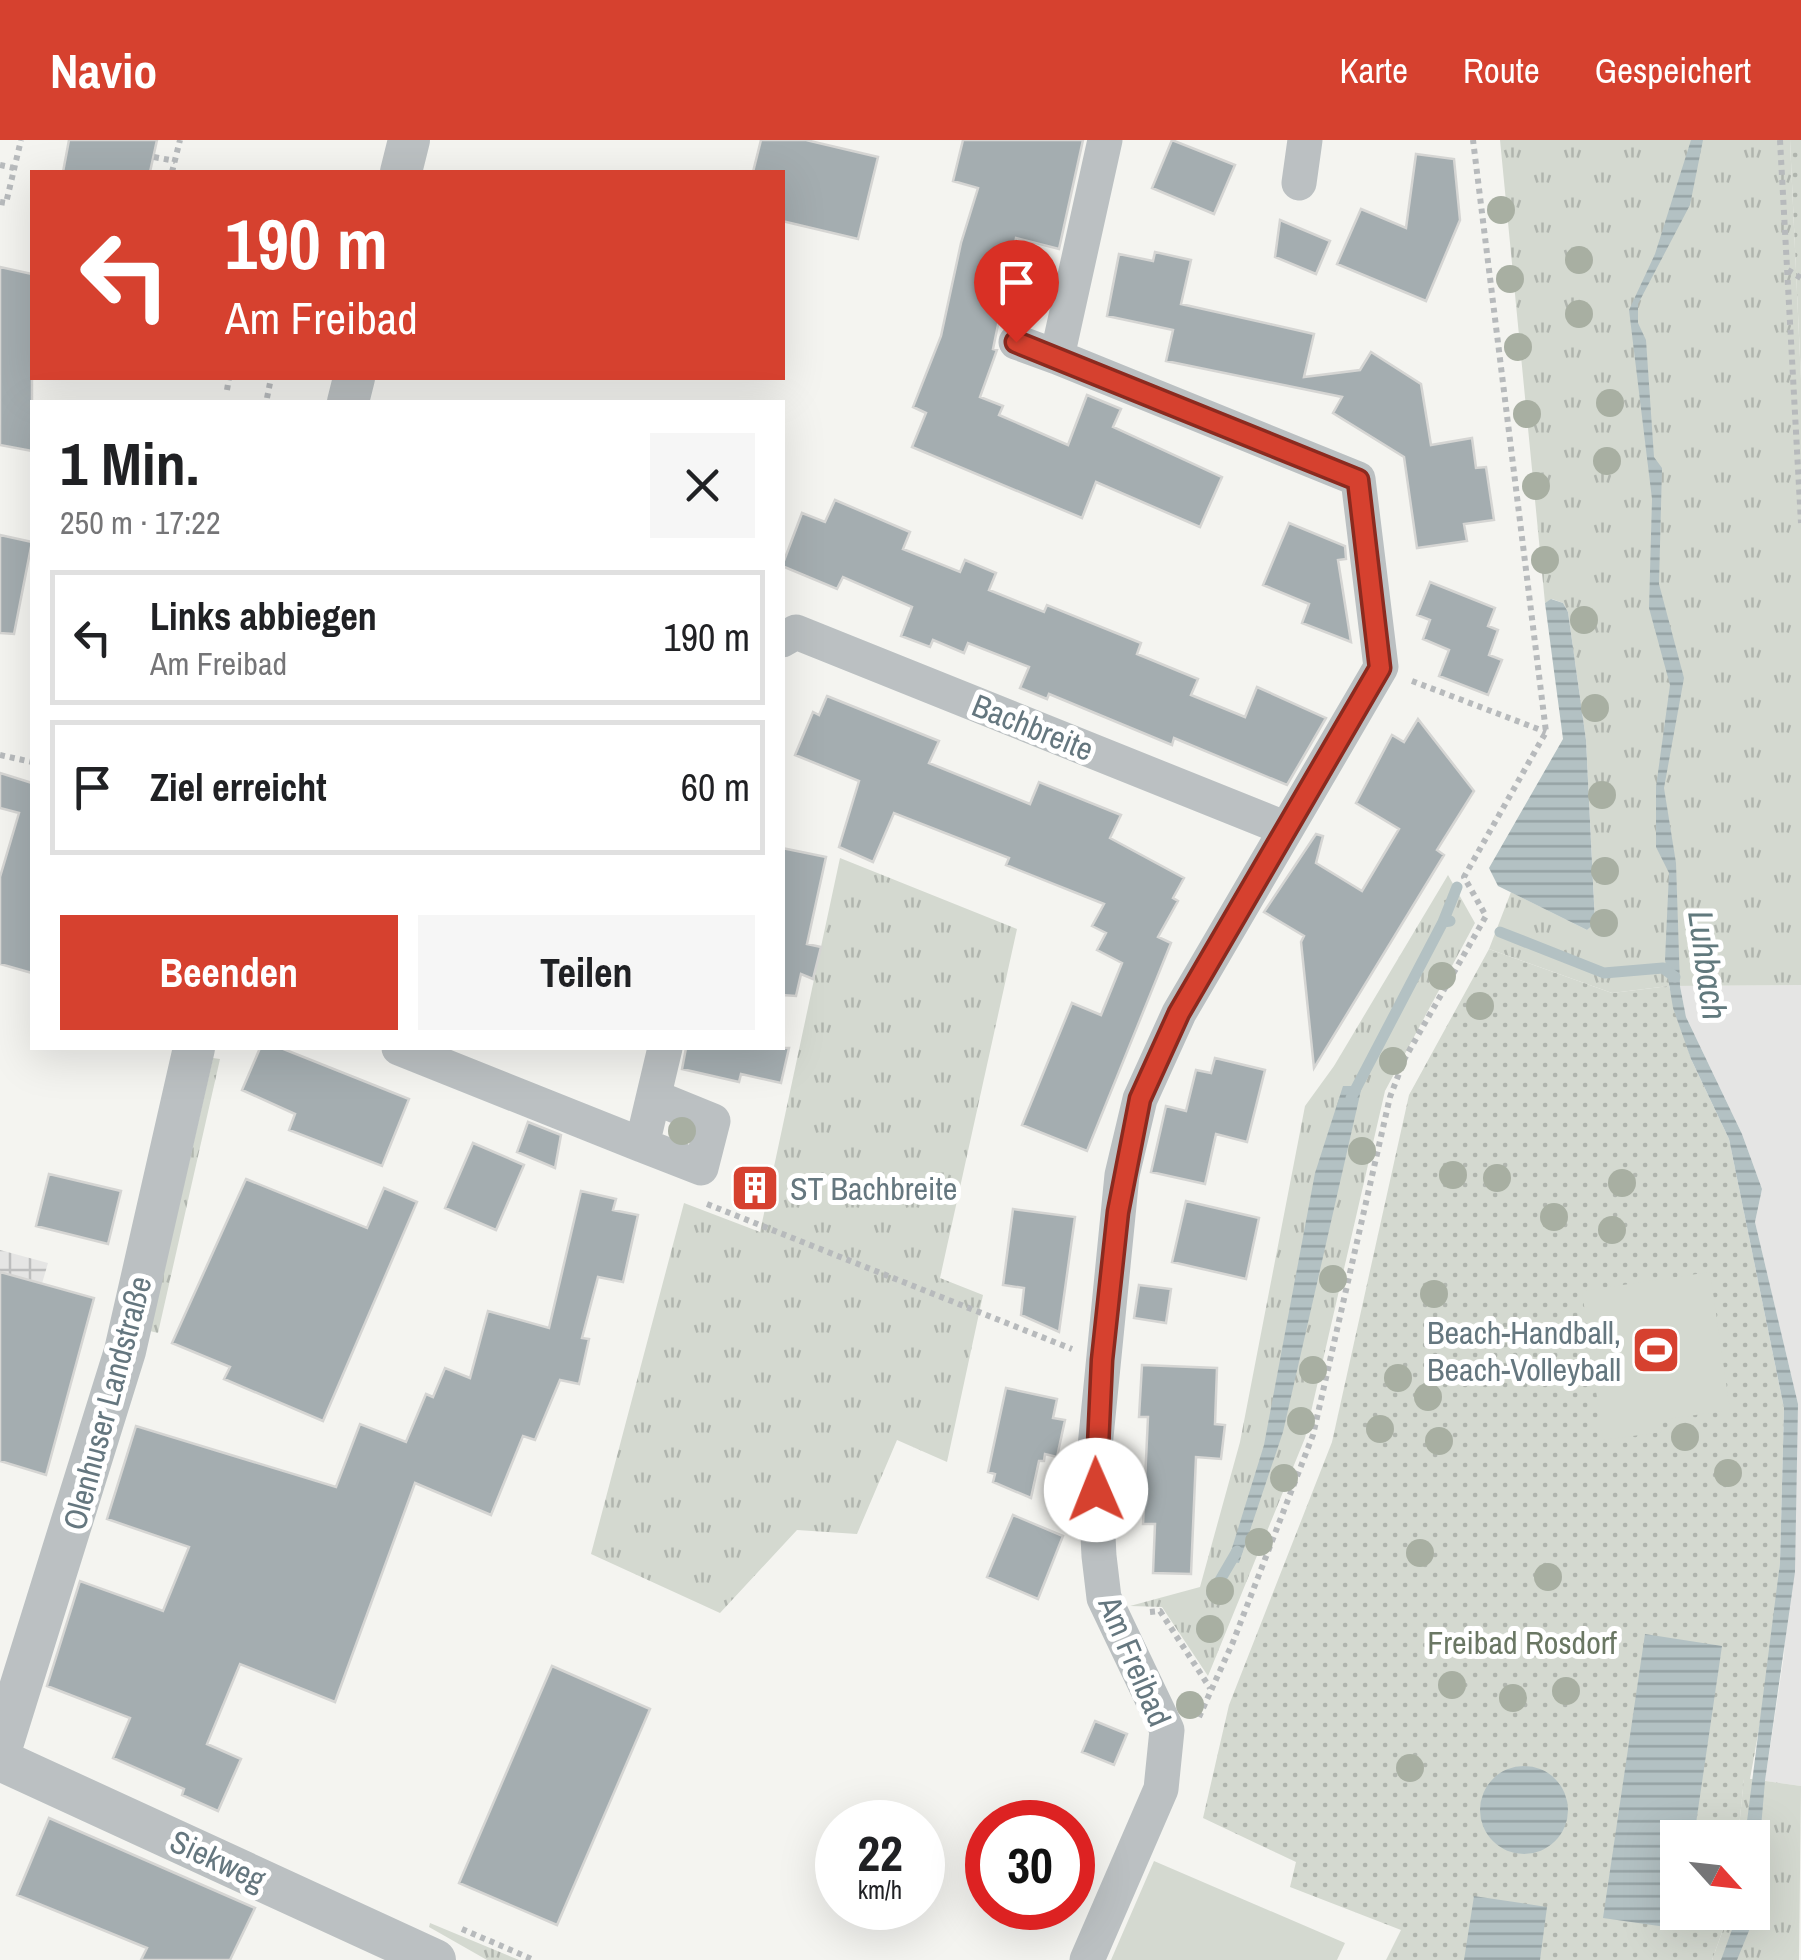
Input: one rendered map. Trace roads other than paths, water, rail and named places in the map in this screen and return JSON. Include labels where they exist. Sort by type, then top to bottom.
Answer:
[{"type":"street","points":[[402,170],[409,140]]},
{"type":"street","points":[[1016,342],[1057,358],[1105,140]]},
{"type":"street","points":[[1299,183],[1305,140]]},
{"type":"street","name":"Am Freibad","points":[[1057,358],[1358,480],[1380,668],[1179,1013],[1140,1099],[1122,1175],[1094,1457],[1099,1556],[1104,1598],[1111,1617],[1159,1705],[1168,1730],[1167,1763],[1161,1789],[1087,1960]]},
{"type":"street","name":"Bachbreite","points":[[785,638],[796,632],[1284,828]]},
{"type":"street","name":"Olenhuser Landstraße","points":[[0,1756],[126,1351],[194,1050]]},
{"type":"street","points":[[403,1050],[700,1168],[713,1121],[654,1097]]},
{"type":"street","points":[[642,1146],[665,1050]]},
{"type":"street","name":"Siekweg","points":[[0,1756],[444,1942]]},
{"type":"waterway","points":[[1443,922],[1457,887]]},
{"type":"waterway","points":[[1351,1098],[1443,922],[1450,921]]},
{"type":"waterway","name":"Luhbach","points":[[1500,932],[1604,973],[1663,968],[1675,977]]},
{"type":"waterway","points":[[1212,1594],[1237,1551]]},
{"type":"place","name":"ST Bachbreite","points":[[755,1188]]},
{"type":"place","name":"Beach-Handball, Beach-Volleyball","points":[[1656,1350]]},
{"type":"park label","name":"Freibad Rosdorf","points":[[1522,1642]]}]
